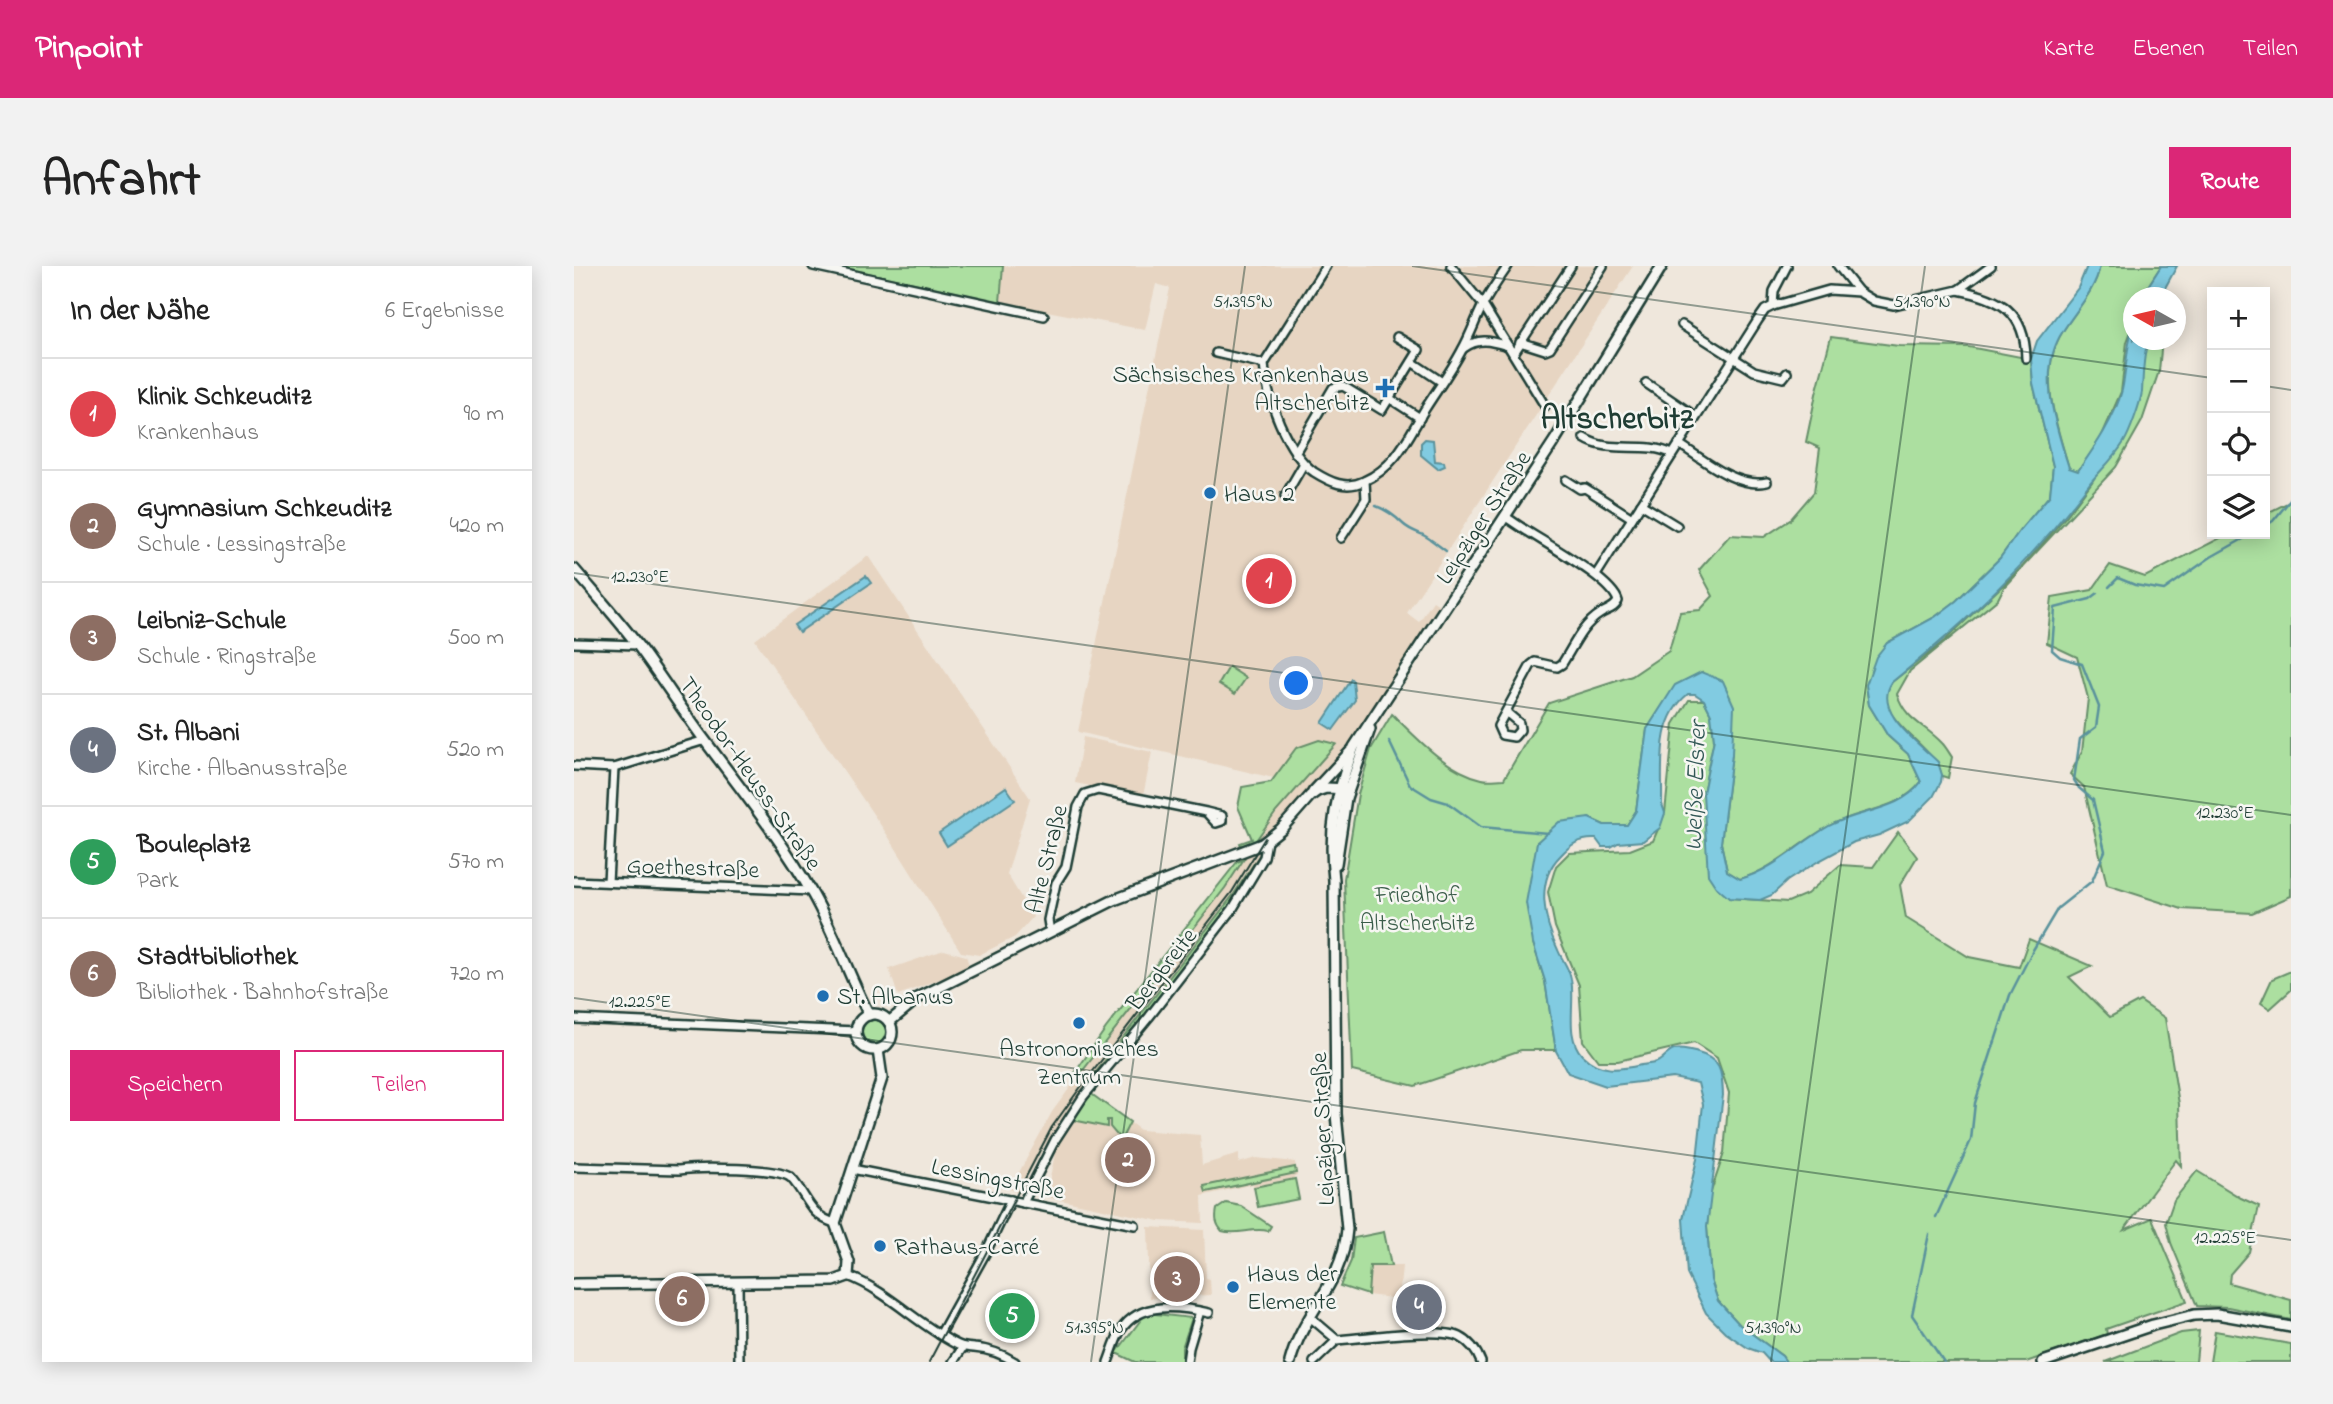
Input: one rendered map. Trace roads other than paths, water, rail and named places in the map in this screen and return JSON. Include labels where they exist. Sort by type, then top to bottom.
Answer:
[{"type":"street","points":[[813,266],[1044,316]]},
{"type":"street","points":[[1451,266],[1483,305],[1545,406]]},
{"type":"street","points":[[1323,267],[1264,364],[1278,418],[1303,465],[1325,480],[1349,485],[1364,481],[1387,466],[1404,447],[1463,348],[1483,305],[1508,266]]},
{"type":"street","points":[[1514,353],[1571,266]]},
{"type":"street","points":[[1520,342],[1545,350],[1550,348],[1603,266]]},
{"type":"street","name":"Leipziger Straße","points":[[1310,796],[1354,747],[1376,715],[1586,391],[1662,266]]},
{"type":"street","points":[[1773,306],[1774,291],[1787,266]]},
{"type":"street","points":[[1838,266],[1859,292],[1874,301],[1894,305],[1958,290],[1991,266]]},
{"type":"street","points":[[1595,575],[1765,310],[1829,290],[1859,292]]},
{"type":"street","points":[[1958,290],[1983,295],[2007,309],[2020,323],[2024,332],[2026,358]]},
{"type":"street","points":[[1682,325],[1754,371],[1783,378],[1787,373]]},
{"type":"street","points":[[1295,453],[1333,388],[1343,386],[1382,410],[1419,350],[1397,337]]},
{"type":"street","points":[[1463,348],[1480,340],[1508,346]]},
{"type":"street","points":[[1216,353],[1264,364]]},
{"type":"street","points":[[1412,362],[1442,382]]},
{"type":"street","points":[[1646,383],[1696,417]]},
{"type":"street","points":[[1389,398],[1420,418]]},
{"type":"street","points":[[1584,438],[1599,446],[1654,449],[1672,454]]},
{"type":"street","points":[[1679,444],[1738,478],[1755,484],[1767,482]]},
{"type":"street","points":[[1285,496],[1303,465]]},
{"type":"street","points":[[1566,480],[1580,489],[1586,488],[1632,518]]},
{"type":"street","points":[[1341,538],[1366,499],[1364,481]]},
{"type":"street","points":[[1641,504],[1677,526]]},
{"type":"street","points":[[1505,516],[1595,575],[1615,592],[1618,601],[1584,628],[1558,667],[1535,662],[1506,712]]},
{"type":"street","name":"Theodor-Heuss-Straße","points":[[574,569],[638,645],[734,777],[811,891],[830,926],[869,1015]]},
{"type":"street","points":[[574,643],[638,645]]},
{"type":"street","name":"Leipziger Straße","points":[[1348,775],[1376,715]]},
{"type":"street","points":[[574,766],[614,768],[705,740]]},
{"type":"street","name":"Leipziger Straße","points":[[1334,880],[1344,789],[1354,747]]},
{"type":"street","points":[[608,882],[614,768]]},
{"type":"street","points":[[1329,773],[1348,775]]},
{"type":"street","points":[[1310,796],[1322,789],[1344,789]]},
{"type":"street","name":"Leipziger Straße","points":[[1290,1362],[1310,1317],[1333,1281],[1343,1258],[1347,1229],[1336,1114],[1334,880],[1331,854],[1335,807],[1344,789]]},
{"type":"street","name":"Alte Straße","points":[[1050,932],[1048,920],[1056,883],[1066,867],[1078,807],[1085,794],[1098,790],[1206,812]]},
{"type":"street","name":"Bergbreite","points":[[1023,1203],[1055,1140],[1083,1097],[1232,910],[1264,857],[1267,841],[1294,816],[1310,796]]},
{"type":"street","name":"Alte Straße","points":[[889,1022],[918,998],[1114,900],[1267,841]]},
{"type":"street","name":"Goethestraße","points":[[574,881],[811,891]]},
{"type":"street","points":[[869,1015],[880,1015],[889,1022],[892,1033],[888,1044],[878,1050],[863,1046],[859,1042],[857,1031],[860,1021],[869,1015]]},
{"type":"street","points":[[574,1019],[857,1031]]},
{"type":"street","points":[[848,1276],[849,1262],[835,1223],[882,1078],[878,1050]]},
{"type":"street","points":[[574,1167],[679,1170],[696,1167],[779,1172],[792,1179],[816,1215],[835,1223]]},
{"type":"street","name":"Lessingstraße","points":[[852,1169],[1135,1225]]},
{"type":"street","points":[[940,1335],[1011,1200]]},
{"type":"street","points":[[574,1284],[834,1281],[848,1276],[864,1282],[940,1335],[962,1347],[976,1348],[1015,1362]]},
{"type":"street","points":[[738,1283],[739,1362]]},
{"type":"street","points":[[1108,1362],[1119,1333],[1130,1318],[1142,1312],[1155,1308],[1184,1308],[1209,1313]]},
{"type":"street","points":[[1188,1362],[1189,1348],[1200,1311]]},
{"type":"street","points":[[2043,1362],[2153,1325],[2194,1315],[2217,1314],[2291,1327]]},
{"type":"street","points":[[1310,1317],[1337,1340]]},
{"type":"street","points":[[1314,1362],[1337,1340],[1440,1333],[1459,1336],[1470,1344],[1481,1362]]},
{"type":"street","points":[[953,1362],[962,1347]]},
{"type":"water","points":[[2087,266],[2100,266],[2090,292],[2055,347],[2051,364],[2054,417],[2069,468],[2078,471],[2114,411],[2122,390],[2128,350],[2146,350],[2139,403],[2120,448],[2045,539],[1973,613],[1892,682],[1887,693],[1893,715],[1900,726],[1938,762],[1941,782],[1933,797],[1909,821],[1879,835],[1854,842],[1787,881],[1772,895],[1760,900],[1729,898],[1716,887],[1708,875],[1703,793],[1714,739],[1711,714],[1704,700],[1695,694],[1688,694],[1670,717],[1663,745],[1662,804],[1665,813],[1660,828],[1643,841],[1618,843],[1611,847],[1602,847],[1596,839],[1576,843],[1560,856],[1547,877],[1544,902],[1546,914],[1553,939],[1570,975],[1573,1038],[1582,1055],[1596,1065],[1617,1069],[1655,1063],[1672,1051],[1682,1049],[1710,1058],[1721,1072],[1723,1095],[1707,1227],[1711,1280],[1718,1301],[1740,1325],[1782,1356],[1786,1362],[1770,1362],[1762,1353],[1748,1348],[1726,1333],[1706,1313],[1687,1274],[1683,1219],[1697,1159],[1703,1104],[1698,1083],[1673,1078],[1606,1086],[1568,1073],[1556,1051],[1545,981],[1533,943],[1526,903],[1537,842],[1559,822],[1589,818],[1604,825],[1627,825],[1636,811],[1647,729],[1675,685],[1701,672],[1723,681],[1734,706],[1732,754],[1721,843],[1727,871],[1740,879],[1775,863],[1829,826],[1891,804],[1912,792],[1921,782],[1908,754],[1888,736],[1869,705],[1866,685],[1876,657],[1887,643],[1935,617],[1956,601],[2000,558],[2050,495],[2053,466],[2033,383],[2031,359],[2037,341],[2078,288]]},
{"type":"water","points":[[2161,266],[2177,266],[2165,287],[2147,287]]},
{"type":"water","points":[[1425,439],[1433,440],[1435,461],[1444,462],[1445,466],[1438,469],[1421,455],[1421,443]]},
{"type":"water","points":[[866,576],[871,583],[799,632],[794,625]]},
{"type":"water","points":[[1351,679],[1355,700],[1333,730],[1322,723]]},
{"type":"water","points":[[1006,787],[1015,800],[947,846],[939,833]]},
{"type":"waterway","points":[[2270,523],[2291,499]]},
{"type":"waterway","points":[[1376,506],[1391,513],[1407,527],[1446,551]]},
{"type":"waterway","points":[[2109,587],[2118,578],[2135,585],[2164,590],[2211,557],[2243,539]]},
{"type":"waterway","points":[[1936,1217],[1971,1140],[1975,1103],[2010,995],[2058,908],[2092,881],[2105,851],[2093,800],[2074,780],[2080,739],[2096,727],[2099,707],[2082,664],[2060,657],[2052,650],[2055,608],[2090,599],[2098,593]]},
{"type":"waterway","points":[[1389,741],[1410,785],[1431,798],[1448,803],[1481,827],[1548,833]]},
{"type":"waterway","points":[[1929,1234],[1912,1315],[1944,1362]]},
{"type":"tram line","points":[[929,1362],[1052,1127],[1232,892],[1265,838]]},
{"type":"place","name":"Sächsisches Krankenhaus Altscherbitz","points":[[1385,388]]},
{"type":"place","name":"Haus 2","points":[[1210,493]]},
{"type":"place","name":"Klinik Schkeuditz","points":[[1269,581]]},
{"type":"place","name":"St. Albanus","points":[[823,996]]},
{"type":"place","name":"Astronomisches Zentrum","points":[[1079,1023]]},
{"type":"place","name":"Gymnasium Schkeuditz","points":[[1128,1160]]},
{"type":"place","name":"Rathaus-Carré","points":[[880,1246]]},
{"type":"place","name":"Leibniz-Schule","points":[[1177,1279]]},
{"type":"place","name":"Haus der Elemente","points":[[1233,1287]]},
{"type":"place","name":"Stadtbibliothek","points":[[682,1299]]},
{"type":"place","name":"St. Albani","points":[[1419,1307]]},
{"type":"place","name":"Bouleplatz","points":[[1012,1316]]},
{"type":"district","name":"Altscherbitz","points":[[1617,417]]},
{"type":"water label","name":"Weiße Elster","points":[[1694,786]]},
{"type":"park label","name":"Friedhof Altscherbitz","points":[[1417,908]]}]
